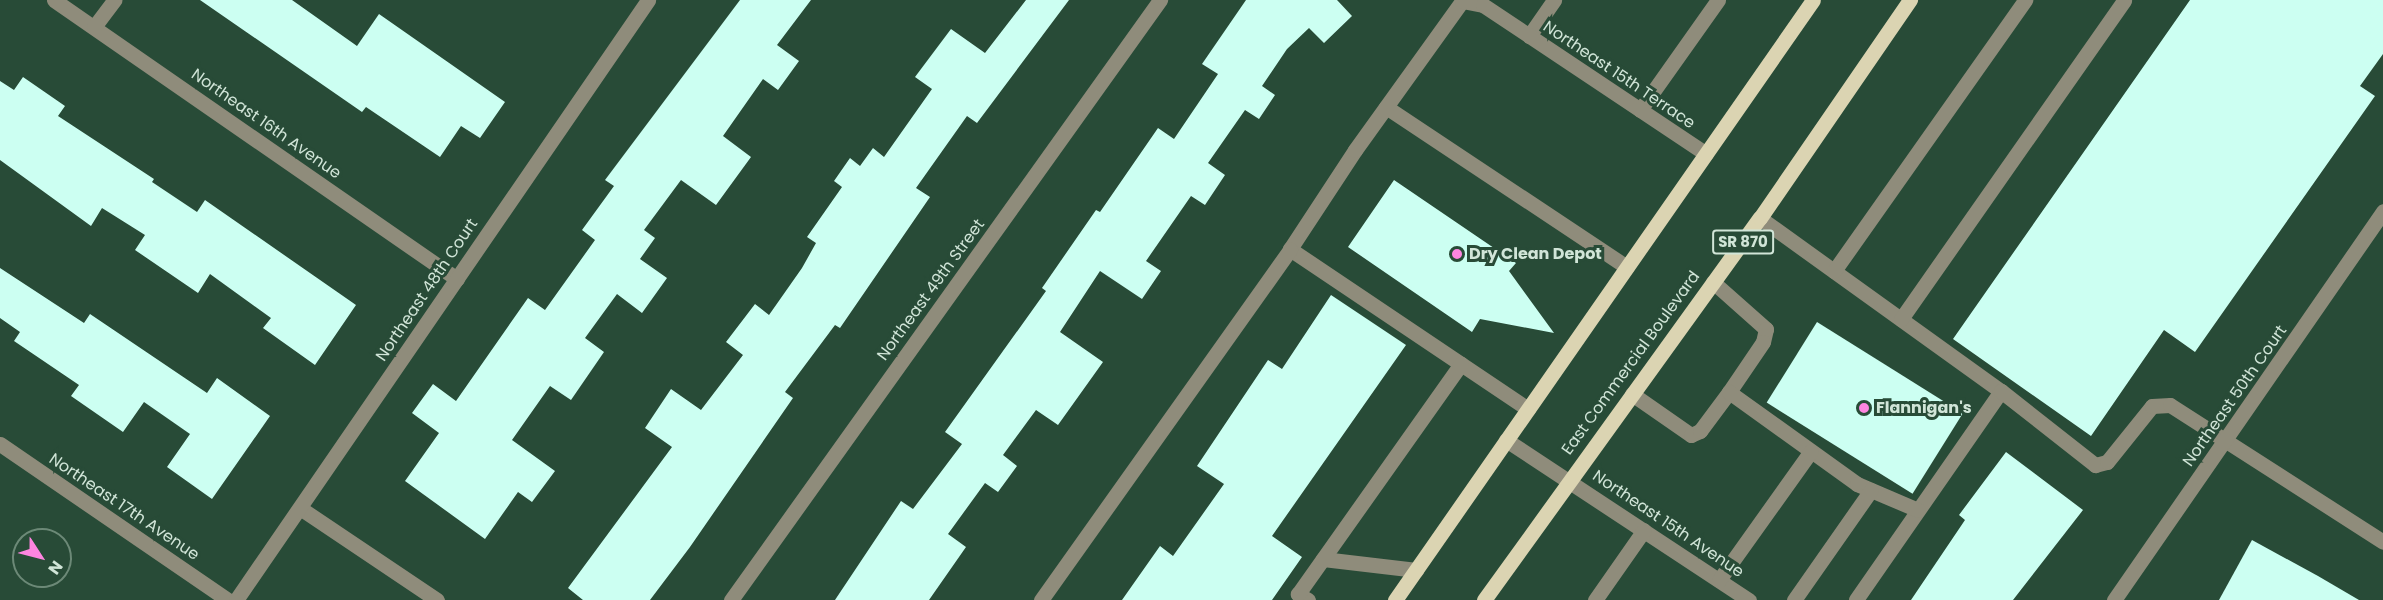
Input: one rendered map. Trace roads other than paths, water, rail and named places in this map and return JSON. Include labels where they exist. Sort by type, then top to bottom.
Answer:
[{"type":"main road","points":[[1395,600],[1813,0]]},
{"type":"main road","name":"East Commercial Boulevard","points":[[1488,599],[1569,480],[1760,218],[1911,0]]},
{"type":"street","name":"Northeast 16th Avenue","points":[[54,0],[457,279]]},
{"type":"street","points":[[94,27],[114,0]]},
{"type":"street","name":"Northeast 48th Court","points":[[236,600],[648,0]]},
{"type":"street","name":"Northeast 49th Street","points":[[732,600],[1160,0]]},
{"type":"street","points":[[1529,36],[1554,0]]},
{"type":"street","points":[[1834,271],[2025,0]]},
{"type":"street","points":[[1901,319],[2124,0]]},
{"type":"street","name":"Northeast 15th Terrace","points":[[1386,106],[1462,1],[1483,5],[1706,154]]},
{"type":"street","points":[[1640,110],[1717,2]]},
{"type":"street","points":[[1041,600],[1290,249],[1386,106],[1627,267]]},
{"type":"street","name":"Northeast 50th Court","points":[[2114,600],[2383,211]]},
{"type":"street","points":[[1760,218],[2001,391],[2095,465],[2107,462],[2152,406],[2170,405],[2224,444],[2383,542]]},
{"type":"street","points":[[1290,249],[1528,409]]},
{"type":"street","points":[[1632,394],[1691,435],[1700,432],[1729,392],[1763,342],[1766,329],[1713,282]]},
{"type":"street","points":[[1308,600],[1298,594],[1461,364]]},
{"type":"street","points":[[1856,600],[2001,391]]},
{"type":"street","points":[[1729,392],[1811,451],[1871,490],[1918,510]]},
{"type":"street","name":"Northeast 15th Avenue","points":[[1506,440],[1749,600]]},
{"type":"street","name":"Northeast 17th Avenue","points":[[0,444],[228,600]]},
{"type":"street","points":[[1719,580],[1811,451]]},
{"type":"street","points":[[1794,600],[1871,490]]},
{"type":"street","points":[[300,508],[437,600]]},
{"type":"street","points":[[1595,600],[1644,530]]},
{"type":"street","points":[[1323,559],[1416,570]]},
{"type":"place","name":"Dry Clean Depot","points":[[1457,254]]},
{"type":"place","name":"Flannigan's","points":[[1864,408]]}]
